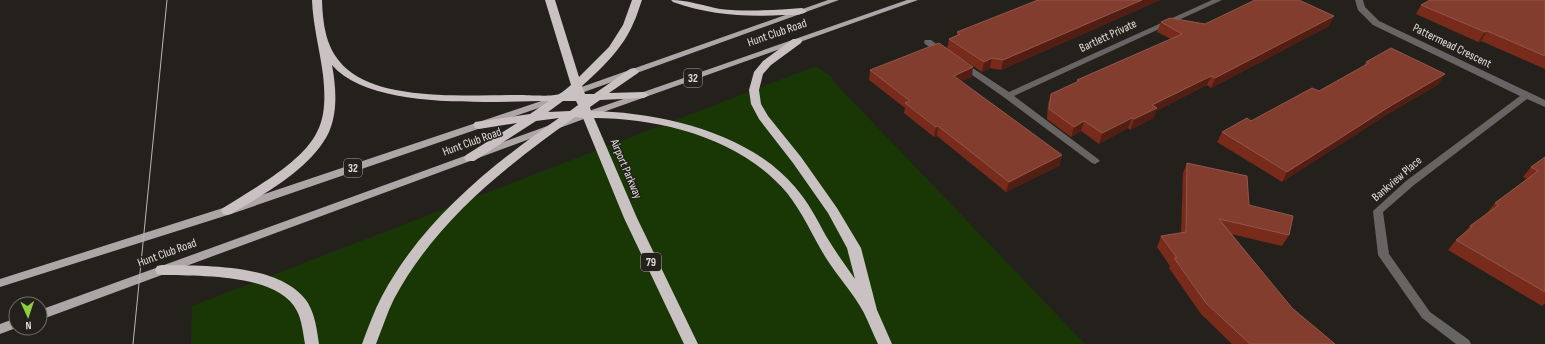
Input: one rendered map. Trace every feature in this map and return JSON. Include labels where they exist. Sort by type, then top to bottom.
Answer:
[{"type":"highway","points":[[227,211],[272,182],[300,160],[322,134],[330,106],[330,91],[324,46],[317,15],[317,0]]},
{"type":"highway","name":"Airport Parkway","points":[[550,0],[580,92],[613,179],[691,344]]},
{"type":"highway","points":[[470,158],[533,117],[594,69],[611,51],[622,36],[630,21],[637,0]]},
{"type":"highway","points":[[676,0],[694,6],[726,13],[773,13],[802,11]]},
{"type":"highway","points":[[797,41],[767,63],[758,74],[754,90],[756,104],[763,117],[797,160],[833,211],[854,248],[870,310],[885,344]]},
{"type":"highway","points":[[324,46],[342,71],[359,81],[372,87],[412,95],[437,97],[559,98],[596,98],[644,95]]},
{"type":"highway","points":[[369,344],[388,297],[407,265],[446,217],[494,172],[634,71]]},
{"type":"highway","points":[[479,125],[533,117],[589,114],[643,120],[678,126],[718,140],[756,160],[790,189],[827,249],[870,310]]},
{"type":"highway","points":[[162,270],[231,274],[274,282],[292,295],[302,306],[308,322],[312,344]]},
{"type":"main road","name":"Hunt Club Road","points":[[0,283],[227,211],[559,98],[835,0]]},
{"type":"main road","name":"Hunt Club Road","points":[[48,312],[589,114],[914,0]]},
{"type":"street","name":"Bartlett Private","points":[[1008,96],[1218,0]]},
{"type":"street","name":"Pattermead Crescent","points":[[1359,0],[1361,8],[1376,23],[1545,104]]},
{"type":"street","points":[[928,42],[1008,96],[1095,161]]},
{"type":"street","name":"Bankview Place","points":[[1465,344],[1426,315],[1384,255],[1378,212],[1410,183],[1527,95]]},
{"type":"green space","points":[[816,66],[832,77],[833,81],[1085,344],[191,344],[192,306]]},
{"type":"building","points":[[1038,0],[1142,0],[1003,60],[992,58],[984,62],[949,39],[960,34],[957,32]]},
{"type":"building","points":[[1255,0],[1299,0],[1334,16],[1215,78],[1211,76],[1152,105],[1157,108],[1134,119],[1132,118],[1102,133],[1084,121],[1074,127],[1049,109],[1051,94],[1079,81],[1077,80],[1182,34],[1161,22],[1170,18],[1205,24]]},
{"type":"building","points":[[1430,0],[1545,0],[1545,56],[1421,5]]},
{"type":"building","points":[[939,43],[973,67],[954,76],[1062,155],[1009,182],[938,126],[936,127],[905,103],[910,101],[870,70]]},
{"type":"building","points":[[1391,48],[1445,74],[1392,105],[1287,172],[1222,132],[1247,118],[1251,121],[1312,88],[1319,91],[1369,63],[1366,62]]},
{"type":"building","points":[[1545,157],[1545,292],[1456,240],[1472,227],[1470,226],[1499,205],[1495,203],[1538,171],[1531,167]]},
{"type":"building","points":[[1187,163],[1247,176],[1249,205],[1293,216],[1289,235],[1219,219],[1292,308],[1335,344],[1250,344],[1206,303],[1174,258],[1177,258],[1161,236],[1186,232]]},
{"type":"tram line","points":[[133,344],[167,0]]}]
